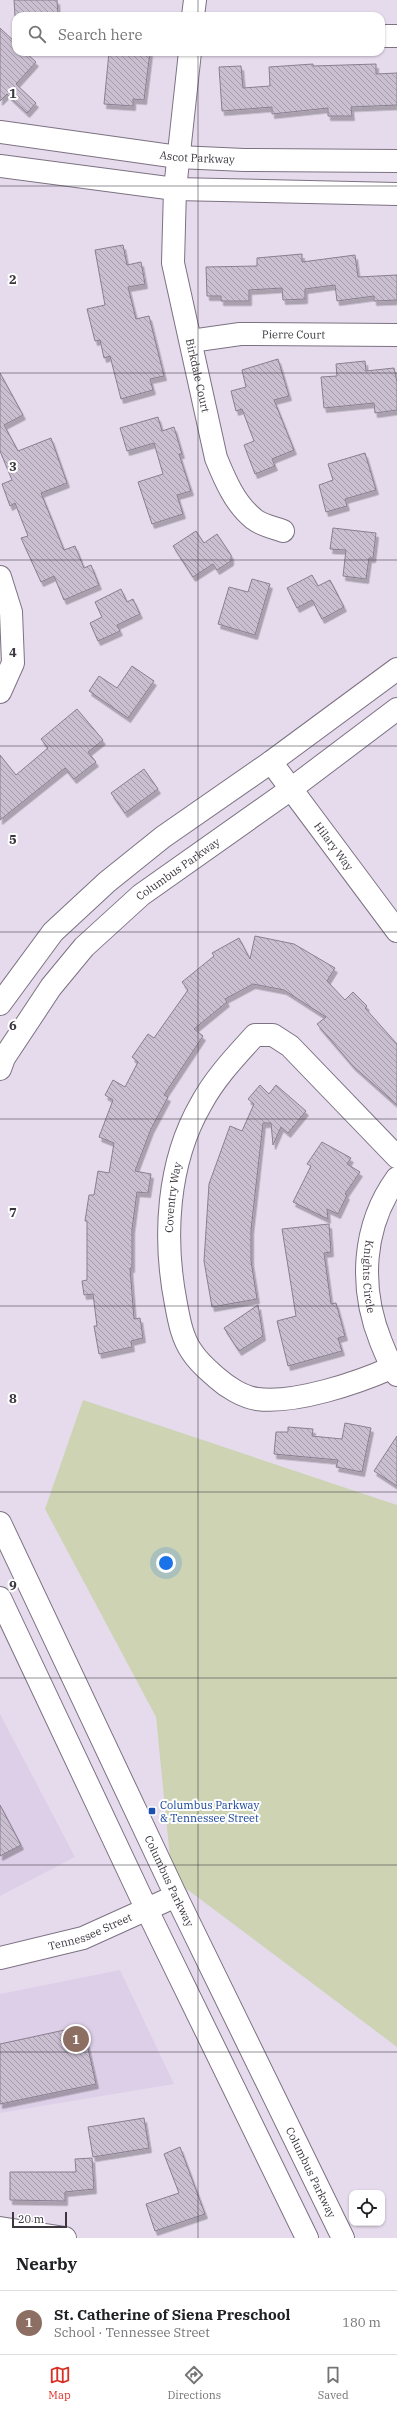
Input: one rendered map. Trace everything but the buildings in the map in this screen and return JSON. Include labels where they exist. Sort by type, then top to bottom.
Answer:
[{"type":"main road","points":[[194,12],[195,0]]},
{"type":"main road","points":[[385,36],[397,36]]},
{"type":"main road","name":"Birkdale Court","points":[[190,56],[175,189],[173,263],[216,458],[227,483],[239,503],[255,520],[283,531]]},
{"type":"main road","name":"Ascot Parkway","points":[[0,132],[178,157],[244,160],[397,161]]},
{"type":"main road","points":[[0,166],[175,189],[397,194]]},
{"type":"main road","name":"Pierre Court","points":[[191,341],[240,334],[397,335]]},
{"type":"main road","points":[[0,577],[11,612],[13,663],[0,692]]},
{"type":"main road","points":[[0,1004],[53,932],[107,882],[163,837],[271,762],[397,669]]},
{"type":"main road","name":"Columbus Parkway","points":[[0,1069],[4,1058],[51,987],[84,947],[141,895],[291,789],[397,709]]},
{"type":"main road","name":"Hilary Way","points":[[271,762],[397,931]]},
{"type":"main road","name":"Coventry Way","points":[[394,1371],[294,1397],[256,1399],[228,1387],[204,1368],[191,1351],[181,1327],[169,1259],[170,1218],[175,1178],[184,1146],[201,1104],[223,1070],[255,1035],[273,1035],[290,1046],[397,1157]]},
{"type":"main road","name":"Knights Circle","points":[[394,1371],[375,1327],[366,1269],[368,1246],[376,1216],[387,1192],[397,1178]]},
{"type":"main road","name":"Columbus Parkway","points":[[0,1523],[176,1896],[343,2238]]},
{"type":"main road","points":[[0,1598],[148,1910],[307,2238]]},
{"type":"main road","name":"Tennessee Street","points":[[0,1958],[83,1938],[148,1910],[176,1896]]},
{"type":"main road","points":[[0,2228],[65,2238]]},
{"type":"shaded area","points":[[0,1714],[75,1857],[0,1896]]},
{"type":"shaded area","points":[[120,1970],[174,2084],[0,2113],[0,1994]]},
{"type":"green space","points":[[83,1400],[397,1505],[397,2047],[172,1878],[156,1717],[45,1509]]},
{"type":"place","name":"Columbus Parkway & Tennessee Street","points":[[152,1811]]},
{"type":"place","name":"St. Catherine of Siena Preschool","points":[[76,2039]]}]
